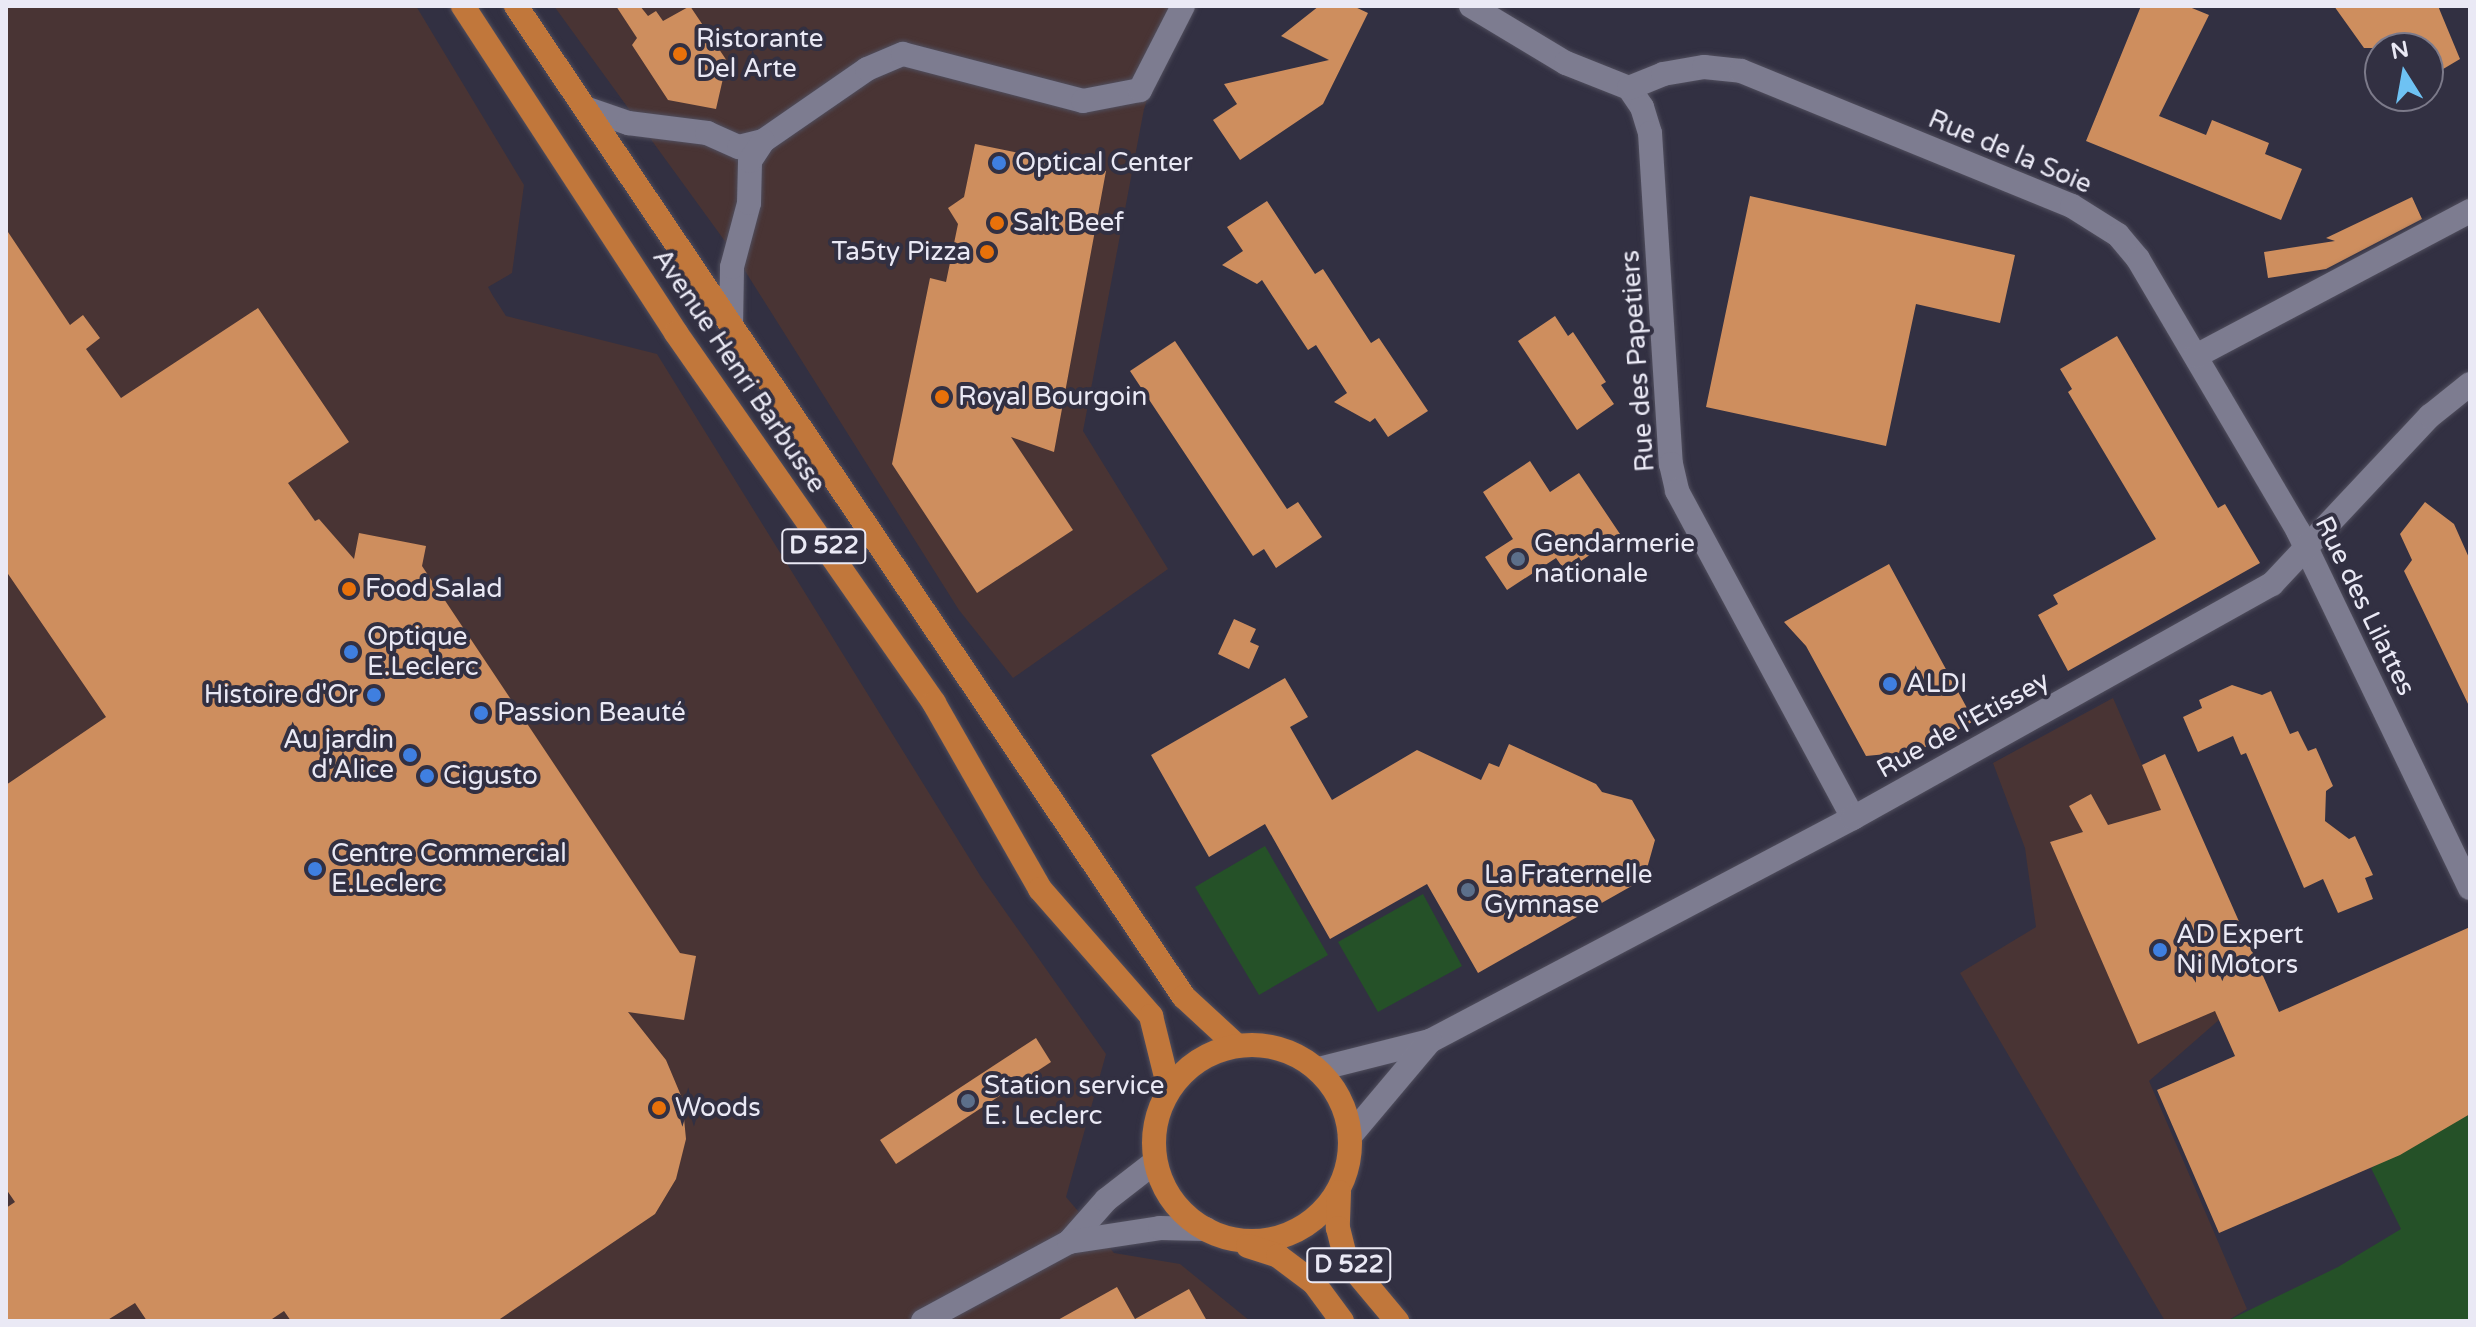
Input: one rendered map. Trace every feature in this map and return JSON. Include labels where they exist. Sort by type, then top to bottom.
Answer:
[{"type":"main road","name":"Avenue Henri Barbusse","points":[[463,6],[676,333],[934,703],[1040,889],[1151,1016],[1169,1089]]},
{"type":"main road","name":"Avenue Henri Barbusse","points":[[516,6],[1184,997],[1236,1045]]},
{"type":"main road","points":[[1236,1045],[1287,1049],[1319,1069],[1337,1090],[1350,1136],[1351,1160],[1339,1192],[1311,1224],[1273,1241],[1231,1240],[1206,1229],[1169,1198],[1155,1162],[1154,1129],[1169,1089],[1196,1061],[1236,1045]]},
{"type":"main road","name":"D 522","points":[[1339,1192],[1338,1228],[1346,1260],[1397,1321]]},
{"type":"main road","name":"D 522","points":[[1231,1240],[1278,1256],[1314,1283],[1342,1321]]},
{"type":"street","points":[[585,108],[628,123],[707,133],[739,147],[763,141],[867,69],[903,54],[1083,101],[1140,90],[1183,6]]},
{"type":"street","points":[[1471,6],[1566,63],[1629,88]]},
{"type":"street","name":"Rue de la Soie","points":[[1629,88],[1663,74],[1704,67],[1741,71],[2072,206],[2118,235],[2138,259],[2196,356]]},
{"type":"street","name":"Rue des Papetiers","points":[[1629,88],[1650,133],[1671,464],[1677,491],[1853,818]]},
{"type":"street","points":[[731,326],[732,267],[749,203],[750,161],[763,141]]},
{"type":"street","points":[[2196,356],[2470,211]]},
{"type":"street","name":"Rue des Lilattes","points":[[2196,356],[2306,548],[2470,888]]},
{"type":"street","name":"Rue de l'Etissey","points":[[1319,1069],[1430,1041],[1853,818],[2272,584],[2430,416],[2470,384]]},
{"type":"street","name":"Rue de l'Etissey","points":[[1350,1136],[1430,1041]]},
{"type":"street","points":[[1069,1242],[1106,1200],[1155,1162]]},
{"type":"street","points":[[923,1321],[1069,1242],[1160,1228],[1206,1229]]},
{"type":"shaded area","points":[[6,6],[416,6],[524,185],[512,273],[488,287],[493,296],[506,316],[657,354],[981,877],[1106,1054],[1066,1197],[1114,1253],[1180,1264],[1250,1321],[6,1321]]},
{"type":"shaded area","points":[[554,6],[1180,6],[1144,109],[1083,431],[1168,569],[1013,678],[959,610],[735,255]]},
{"type":"shaded area","points":[[2113,698],[2244,998],[2149,1081],[2247,1309],[2227,1321],[2165,1321],[1960,973],[2036,927],[2025,848],[1993,763]]},
{"type":"green space","points":[[1265,846],[1328,955],[1259,995],[1195,887]]},
{"type":"green space","points":[[1423,894],[1462,966],[1378,1012],[1338,942]]},
{"type":"green space","points":[[2470,1114],[2470,1321],[2227,1321],[2338,1267],[2401,1229],[2371,1168]]},
{"type":"building","name":"Ristorante Del Arte","points":[[616,6],[640,6],[648,16],[656,11],[663,21],[690,6],[727,61],[716,109],[668,100],[632,45],[637,38]]},
{"type":"building","points":[[1319,6],[1353,6],[1368,13],[1323,104],[1240,160],[1213,120],[1237,104],[1224,84],[1329,60],[1281,36]]},
{"type":"building","points":[[2141,6],[2187,6],[2209,15],[2159,116],[2206,135],[2212,120],[2269,143],[2265,154],[2302,169],[2281,220],[2086,141]]},
{"type":"building","points":[[2334,6],[2438,6],[2460,59],[2444,68],[2444,32],[2364,32],[2364,48]]},
{"type":"building","points":[[975,144],[1106,171],[1054,452],[1011,437],[1073,530],[977,593],[892,464],[930,278],[946,282],[958,224],[948,208],[964,197]]},
{"type":"building","points":[[1750,196],[2015,255],[2000,323],[1916,304],[1886,446],[1706,407]]},
{"type":"building","points":[[2412,197],[2422,219],[2326,269],[2268,278],[2264,252],[2335,241],[2326,238]]},
{"type":"building","points":[[1267,201],[1315,274],[1323,269],[1371,343],[1379,338],[1428,411],[1388,437],[1375,418],[1370,422],[1334,402],[1347,393],[1316,345],[1308,350],[1262,280],[1257,284],[1222,265],[1243,251],[1227,227]]},
{"type":"building","name":"Centre Commercial E.Leclerc","points":[[6,229],[70,325],[83,315],[100,338],[86,349],[121,398],[258,308],[349,442],[288,483],[315,521],[319,519],[354,559],[359,533],[426,546],[422,566],[680,953],[696,956],[684,1020],[628,1012],[666,1060],[682,1098],[686,1139],[676,1179],[655,1214],[497,1321],[291,1321],[284,1311],[269,1321],[147,1321],[135,1303],[106,1321],[6,1321],[6,1208],[15,1202],[6,1189],[6,785],[106,717],[6,571]]},
{"type":"building","points":[[1555,316],[1568,336],[1573,332],[1606,382],[1601,385],[1614,404],[1577,430],[1518,341]]},
{"type":"building","points":[[2117,336],[2218,508],[2225,504],[2260,563],[2068,671],[2038,615],[2058,604],[2053,595],[2156,539],[2068,392],[2072,389],[2060,369]]},
{"type":"building","points":[[1175,341],[1287,509],[1298,502],[1322,537],[1276,568],[1264,549],[1253,556],[1130,371]]},
{"type":"building","points":[[1530,461],[1550,492],[1579,473],[1620,534],[1581,561],[1579,557],[1563,568],[1556,558],[1507,590],[1485,557],[1513,539],[1483,492]]},
{"type":"building","points":[[2425,502],[2454,524],[2470,560],[2470,708],[2404,571],[2412,560],[2400,534]]},
{"type":"building","name":"ALDI","points":[[1889,564],[1974,721],[1918,751],[1866,756],[1806,646],[1784,622]]},
{"type":"building","points":[[1234,619],[1256,629],[1250,642],[1259,646],[1249,669],[1218,654]]},
{"type":"building","points":[[1285,678],[1308,717],[1290,727],[1332,800],[1417,750],[1481,780],[1489,763],[1499,767],[1509,744],[1596,784],[1602,792],[1632,800],[1655,840],[1644,879],[1478,973],[1427,884],[1330,939],[1265,824],[1209,857],[1151,755]]},
{"type":"building","points":[[2232,685],[2262,695],[2271,691],[2290,734],[2298,731],[2308,751],[2316,748],[2333,786],[2326,791],[2325,821],[2349,839],[2355,836],[2373,875],[2365,878],[2373,899],[2338,913],[2323,879],[2304,888],[2246,753],[2241,755],[2233,736],[2198,752],[2183,717],[2202,708],[2199,700]]},
{"type":"building","points":[[2165,754],[2279,1012],[2470,927],[2470,1114],[2400,1155],[2219,1233],[2157,1090],[2235,1056],[2215,1011],[2138,1044],[2050,842],[2083,832],[2069,806],[2091,794],[2108,825],[2161,810],[2142,765]]},
{"type":"building","points":[[1036,1038],[1051,1062],[896,1164],[880,1140]]},
{"type":"building","points":[[1117,1287],[1135,1319],[1189,1289],[1207,1321],[1056,1321]]},
{"type":"place","name":"Ristorante Del Arte","points":[[680,54]]},
{"type":"place","name":"Optical Center","points":[[999,163]]},
{"type":"place","name":"Salt Beef","points":[[997,223]]},
{"type":"place","name":"Ta5ty Pizza","points":[[987,252]]},
{"type":"place","name":"Royal Bourgoin","points":[[942,397]]},
{"type":"place","name":"Gendarmerie nationale","points":[[1518,559]]},
{"type":"place","name":"Food Salad","points":[[349,589]]},
{"type":"place","name":"Optique E.Leclerc","points":[[351,652]]},
{"type":"place","name":"ALDI","points":[[1890,684]]},
{"type":"place","name":"Histoire d'Or","points":[[374,695]]},
{"type":"place","name":"Passion Beauté","points":[[481,713]]},
{"type":"place","name":"Au jardin d'Alice","points":[[410,755]]},
{"type":"place","name":"Cigusto","points":[[427,776]]},
{"type":"place","name":"Centre Commercial E.Leclerc","points":[[315,869]]},
{"type":"place","name":"La Fraternelle Gymnase","points":[[1468,890]]},
{"type":"place","name":"AD Expert Ni Motors","points":[[2160,950]]},
{"type":"place","name":"Station service E. Leclerc","points":[[968,1101]]},
{"type":"place","name":"Woods","points":[[659,1108]]}]
